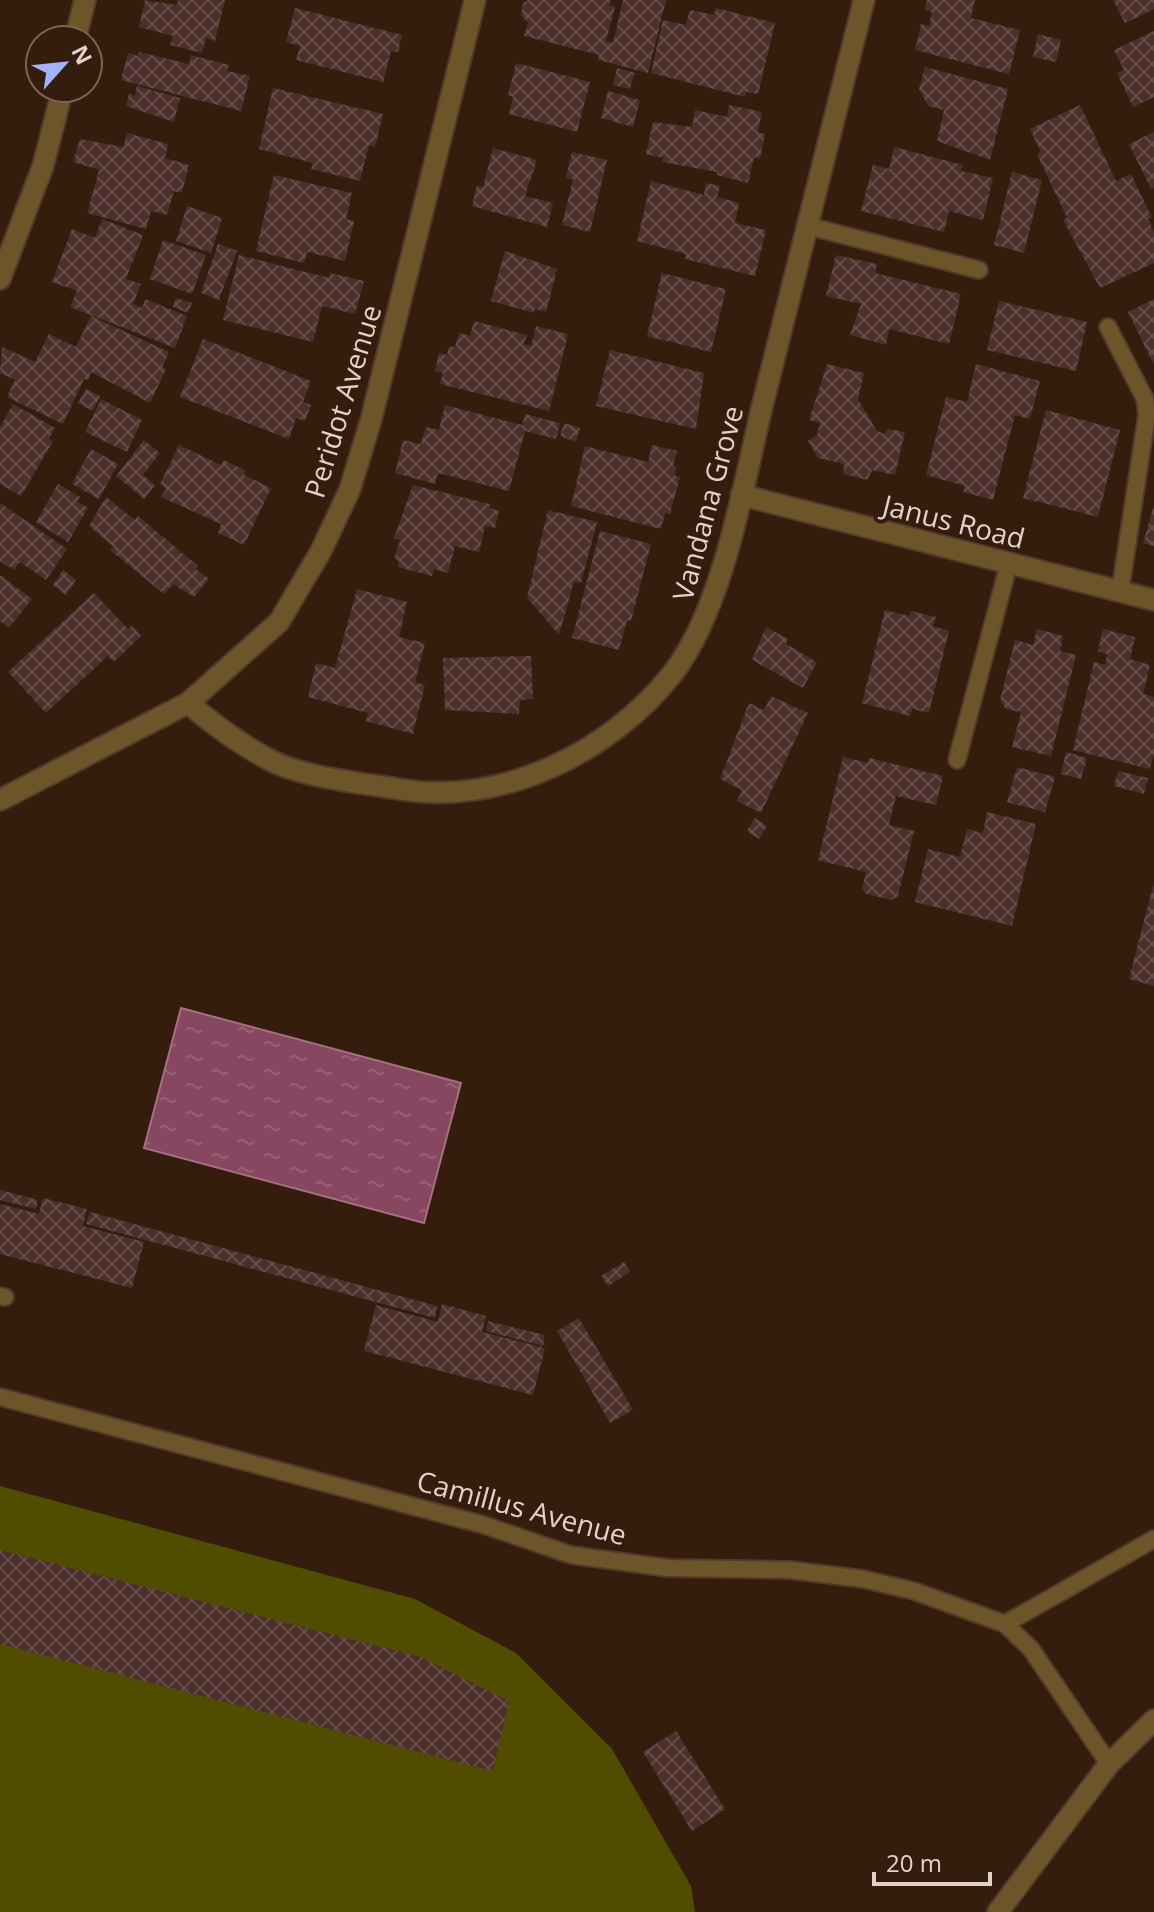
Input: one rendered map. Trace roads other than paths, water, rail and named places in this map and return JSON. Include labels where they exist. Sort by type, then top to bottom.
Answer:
[{"type":"street","points":[[79,24],[85,0]]},
{"type":"street","name":"Peridot Avenue","points":[[0,800],[188,703],[279,622],[321,551],[350,489],[371,420],[475,0]]},
{"type":"street","name":"Vandana Grove","points":[[188,703],[209,721],[277,764],[431,795],[510,782],[577,756],[627,721],[673,672],[706,617],[741,495],[864,0]]},
{"type":"street","points":[[0,279],[43,166],[59,104]]},
{"type":"street","name":"Janus Road","points":[[741,495],[1154,600]]},
{"type":"street","points":[[998,1912],[1109,1764],[1154,1720]]},
{"type":"lane","points":[[808,226],[979,270]]},
{"type":"lane","points":[[1108,327],[1145,399],[1147,414],[1120,592]]},
{"type":"lane","points":[[957,760],[1009,563]]},
{"type":"lane","name":"Camillus Avenue","points":[[0,1397],[484,1525],[571,1555],[624,1565],[790,1570],[863,1579],[914,1591],[1005,1624],[1031,1649],[1109,1764]]},
{"type":"lane","points":[[1005,1624],[1154,1539]]},
{"type":"water","points":[[181,1008],[461,1083],[424,1223],[144,1148]]}]
